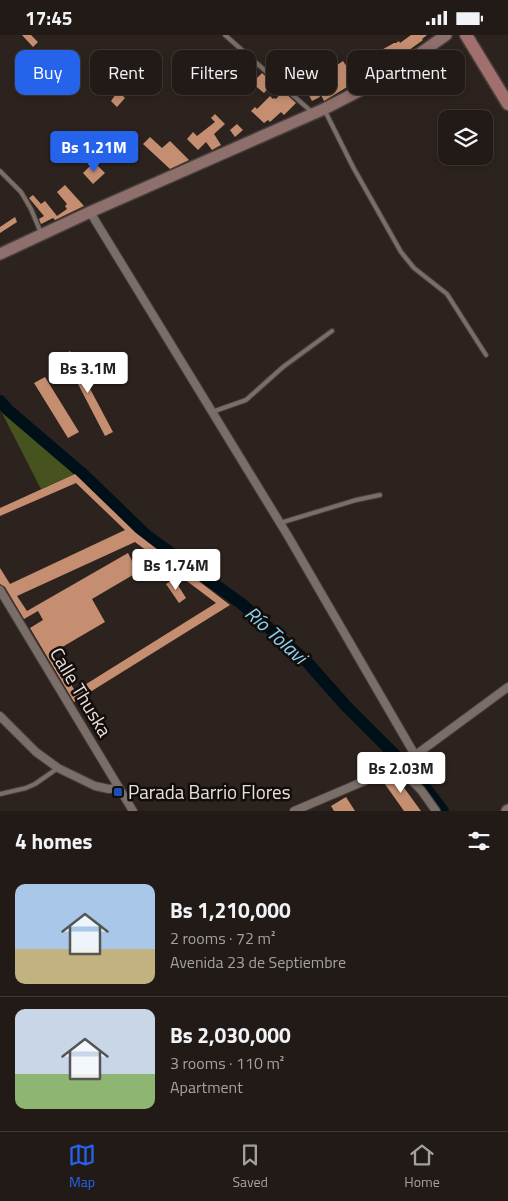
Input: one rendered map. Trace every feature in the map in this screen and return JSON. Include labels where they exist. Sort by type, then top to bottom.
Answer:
[{"type":"main road","points":[[0,254],[90,212],[319,112],[388,76],[446,35]]},
{"type":"main road","points":[[466,35],[508,104]]},
{"type":"street","points":[[90,212],[280,523],[406,762],[436,811]]},
{"type":"street","name":"Calle Thuska","points":[[0,590],[133,811]]},
{"type":"street","points":[[294,811],[406,762],[508,687]]},
{"type":"street","points":[[0,716],[36,752],[58,768],[95,786],[119,789]]},
{"type":"lane","points":[[225,35],[319,112],[353,167],[401,252],[414,268],[447,294],[486,355]]},
{"type":"lane","points":[[0,171],[21,192],[31,209],[41,235]]},
{"type":"lane","points":[[212,412],[246,400],[283,367],[332,331]]},
{"type":"lane","points":[[280,523],[356,500],[380,495]]},
{"type":"lane","points":[[0,794],[36,784],[58,768]]},
{"type":"green space","points":[[1,411],[75,474],[41,489]]},
{"type":"building","points":[[22,35],[31,35],[38,42],[33,47]]},
{"type":"building","points":[[411,35],[427,35],[409,50],[381,50],[399,41],[400,43]]},
{"type":"building","points":[[343,61],[347,67],[347,87],[337,93],[337,65]]},
{"type":"building","points":[[262,73],[266,77],[266,91],[264,93],[256,86],[256,79]]},
{"type":"building","points":[[115,95],[122,95],[125,98],[117,107],[111,101]]},
{"type":"building","points":[[280,95],[287,95],[296,103],[284,115],[281,112],[270,122],[268,120],[264,123],[251,111],[255,107],[257,109],[270,96],[276,99]]},
{"type":"building","points":[[309,95],[319,95],[320,97],[312,101]]},
{"type":"building","points":[[321,95],[334,95],[324,101]]},
{"type":"building","points":[[215,114],[225,124],[214,134],[221,145],[212,150],[206,142],[198,150],[187,139],[193,132],[197,136],[215,122],[211,118]]},
{"type":"building","points":[[237,124],[243,130],[235,137],[230,130]]},
{"type":"building","points":[[112,133],[112,143],[107,143],[108,147],[99,148],[97,139],[103,138],[103,134]]},
{"type":"building","points":[[150,137],[162,148],[170,141],[189,160],[170,169],[143,144]]},
{"type":"building","points":[[94,162],[105,173],[93,184],[83,173]]},
{"type":"building","points":[[65,185],[84,206],[55,220],[53,218],[41,224],[39,219],[44,216],[29,198],[33,195],[41,204],[45,201],[57,216],[67,209],[65,206],[67,204],[57,192]]},
{"type":"building","points":[[15,217],[17,222],[0,233],[0,227]]},
{"type":"building","points":[[70,351],[113,432],[105,436],[63,355]]},
{"type":"building","points":[[45,377],[79,432],[68,438],[34,383]]},
{"type":"building","points":[[75,474],[136,533],[230,605],[74,702],[30,628],[43,620],[38,611],[24,619],[5,587],[0,584],[0,568],[10,584],[125,530],[76,483],[0,516],[0,508]],"holes":[[[135,542],[216,603],[75,691],[52,653],[105,622],[92,599],[138,572],[128,553],[27,611],[17,596]]]},
{"type":"building","points":[[174,579],[186,598],[179,603],[166,584]]},
{"type":"building","points":[[394,774],[421,811],[404,811],[382,780]]},
{"type":"building","points":[[346,797],[355,811],[334,811],[331,806]]},
{"type":"waterway","name":"Río Tolavi","points":[[0,401],[84,475],[146,535],[242,604],[307,662],[346,706],[419,779],[443,811]]},
{"type":"place","name":"Parada Barrio Flores","points":[[118,792]]}]
